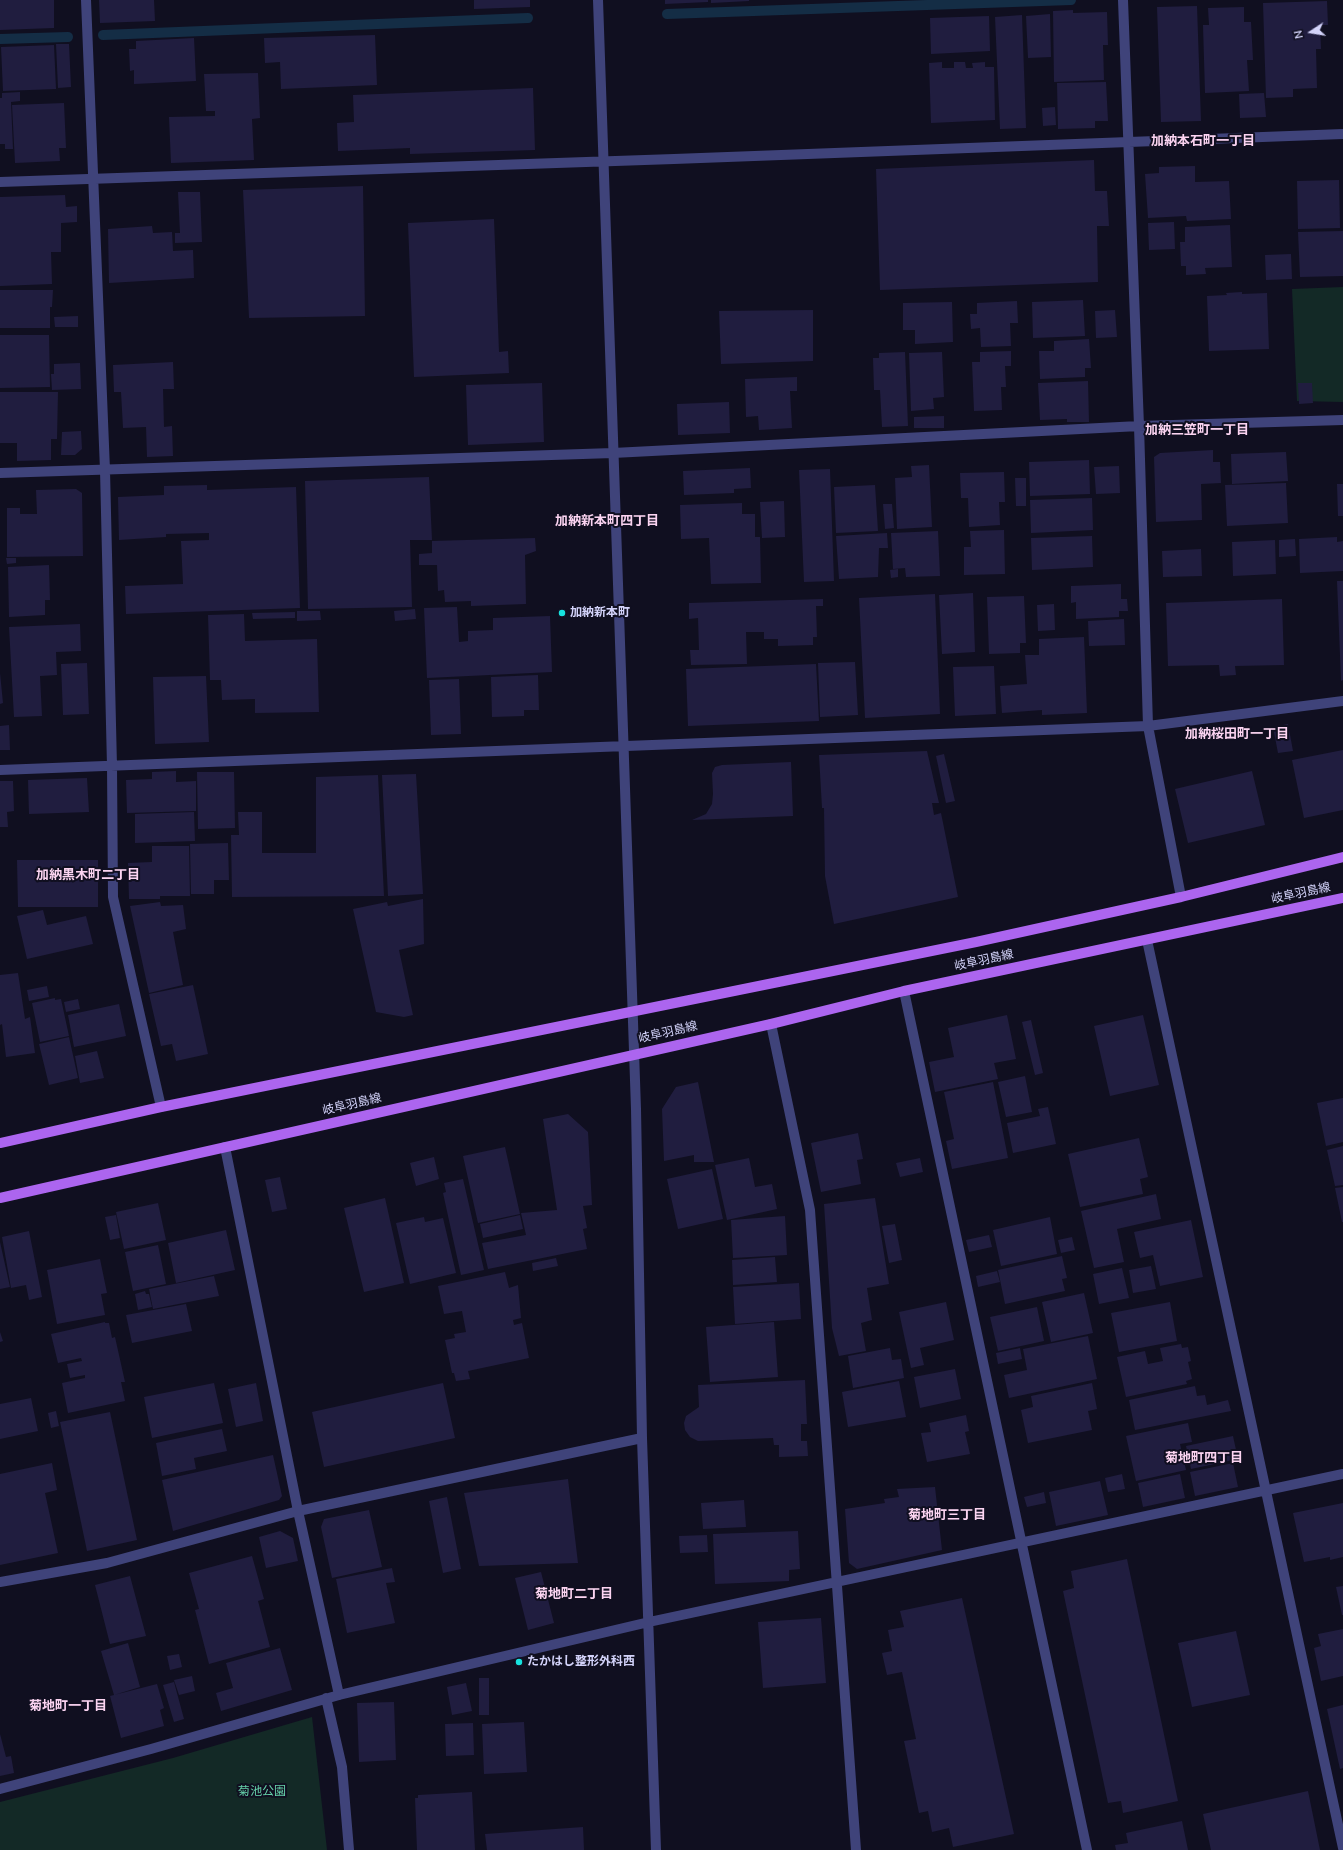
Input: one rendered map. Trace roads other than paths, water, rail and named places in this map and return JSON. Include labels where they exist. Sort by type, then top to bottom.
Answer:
[{"type":"main road","name":"岐阜羽島線","points":[[0,1143],[161,1107],[976,942],[1181,897],[1343,857]]},
{"type":"main road","name":"岐阜羽島線","points":[[0,1198],[771,1024],[904,991],[1343,898]]},
{"type":"street","points":[[86,0],[104,470],[112,766],[113,897],[161,1107]]},
{"type":"street","points":[[598,0],[633,1011],[642,1438],[656,1850]]},
{"type":"street","points":[[1123,0],[1139,426],[1148,726],[1181,897]]},
{"type":"street","points":[[0,182],[1343,134]]},
{"type":"street","points":[[0,473],[613,453],[1139,426],[1343,420]]},
{"type":"street","points":[[0,770],[1148,726],[1343,701]]},
{"type":"street","points":[[1147,940],[1343,1848]]},
{"type":"street","points":[[904,991],[1087,1850]]},
{"type":"street","points":[[771,1024],[810,1210],[838,1581],[856,1850]]},
{"type":"street","points":[[225,1146],[298,1511],[339,1695]]},
{"type":"street","points":[[0,1582],[107,1563],[298,1511],[642,1438]]},
{"type":"street","points":[[0,1789],[151,1749],[326,1698],[649,1622],[1343,1474]]},
{"type":"street","points":[[326,1698],[342,1767],[349,1850]]},
{"type":"waterway","points":[[667,14],[1071,0]]},
{"type":"waterway","points":[[103,35],[528,18]]},
{"type":"waterway","points":[[0,39],[68,37]]},
{"type":"place","name":"加納新本町","points":[[562,613]]},
{"type":"place","name":"たかはし整形外科西","points":[[519,1662]]},
{"type":"district","name":"加納本石町一丁目","points":[[1203,142]]},
{"type":"district","name":"加納三笠町一丁目","points":[[1197,431]]},
{"type":"district","name":"加納新本町四丁目","points":[[607,522]]},
{"type":"district","name":"加納桜田町一丁目","points":[[1237,735]]},
{"type":"district","name":"加納黒木町二丁目","points":[[88,876]]},
{"type":"district","name":"菊地町四丁目","points":[[1204,1459]]},
{"type":"district","name":"菊地町三丁目","points":[[947,1516]]},
{"type":"district","name":"菊地町二丁目","points":[[574,1595]]},
{"type":"district","name":"菊地町一丁目","points":[[68,1707]]},
{"type":"park label","name":"菊池公園","points":[[262,1792]]}]
